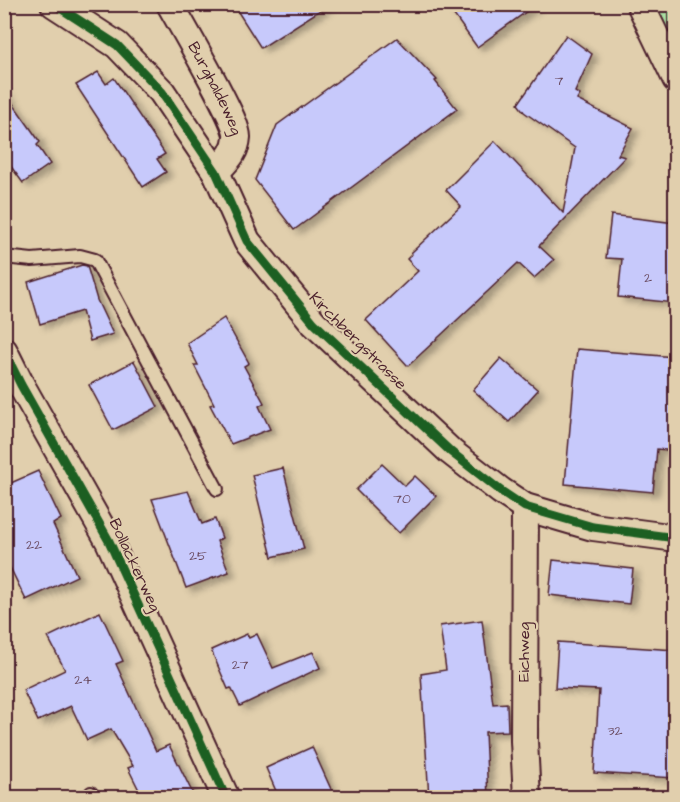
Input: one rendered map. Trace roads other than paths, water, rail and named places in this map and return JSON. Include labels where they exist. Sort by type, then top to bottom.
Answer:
[{"type":"street","name":"Kirchbergstrasse","points":[[54,4],[117,45],[162,92],[216,172],[247,241],[314,323],[451,452],[525,507],[593,527],[675,538]]},
{"type":"street","name":"Burghaldeweg","points":[[170,4],[229,113],[238,135],[234,153],[216,172]]},
{"type":"street","points":[[640,4],[675,79]]},
{"type":"street","name":"Bollackerweg","points":[[4,351],[109,541],[226,798]]},
{"type":"street","name":"Eichweg","points":[[525,507],[524,741],[527,798]]},
{"type":"lane","points":[[4,257],[32,260],[80,256],[95,260],[217,489]]}]
